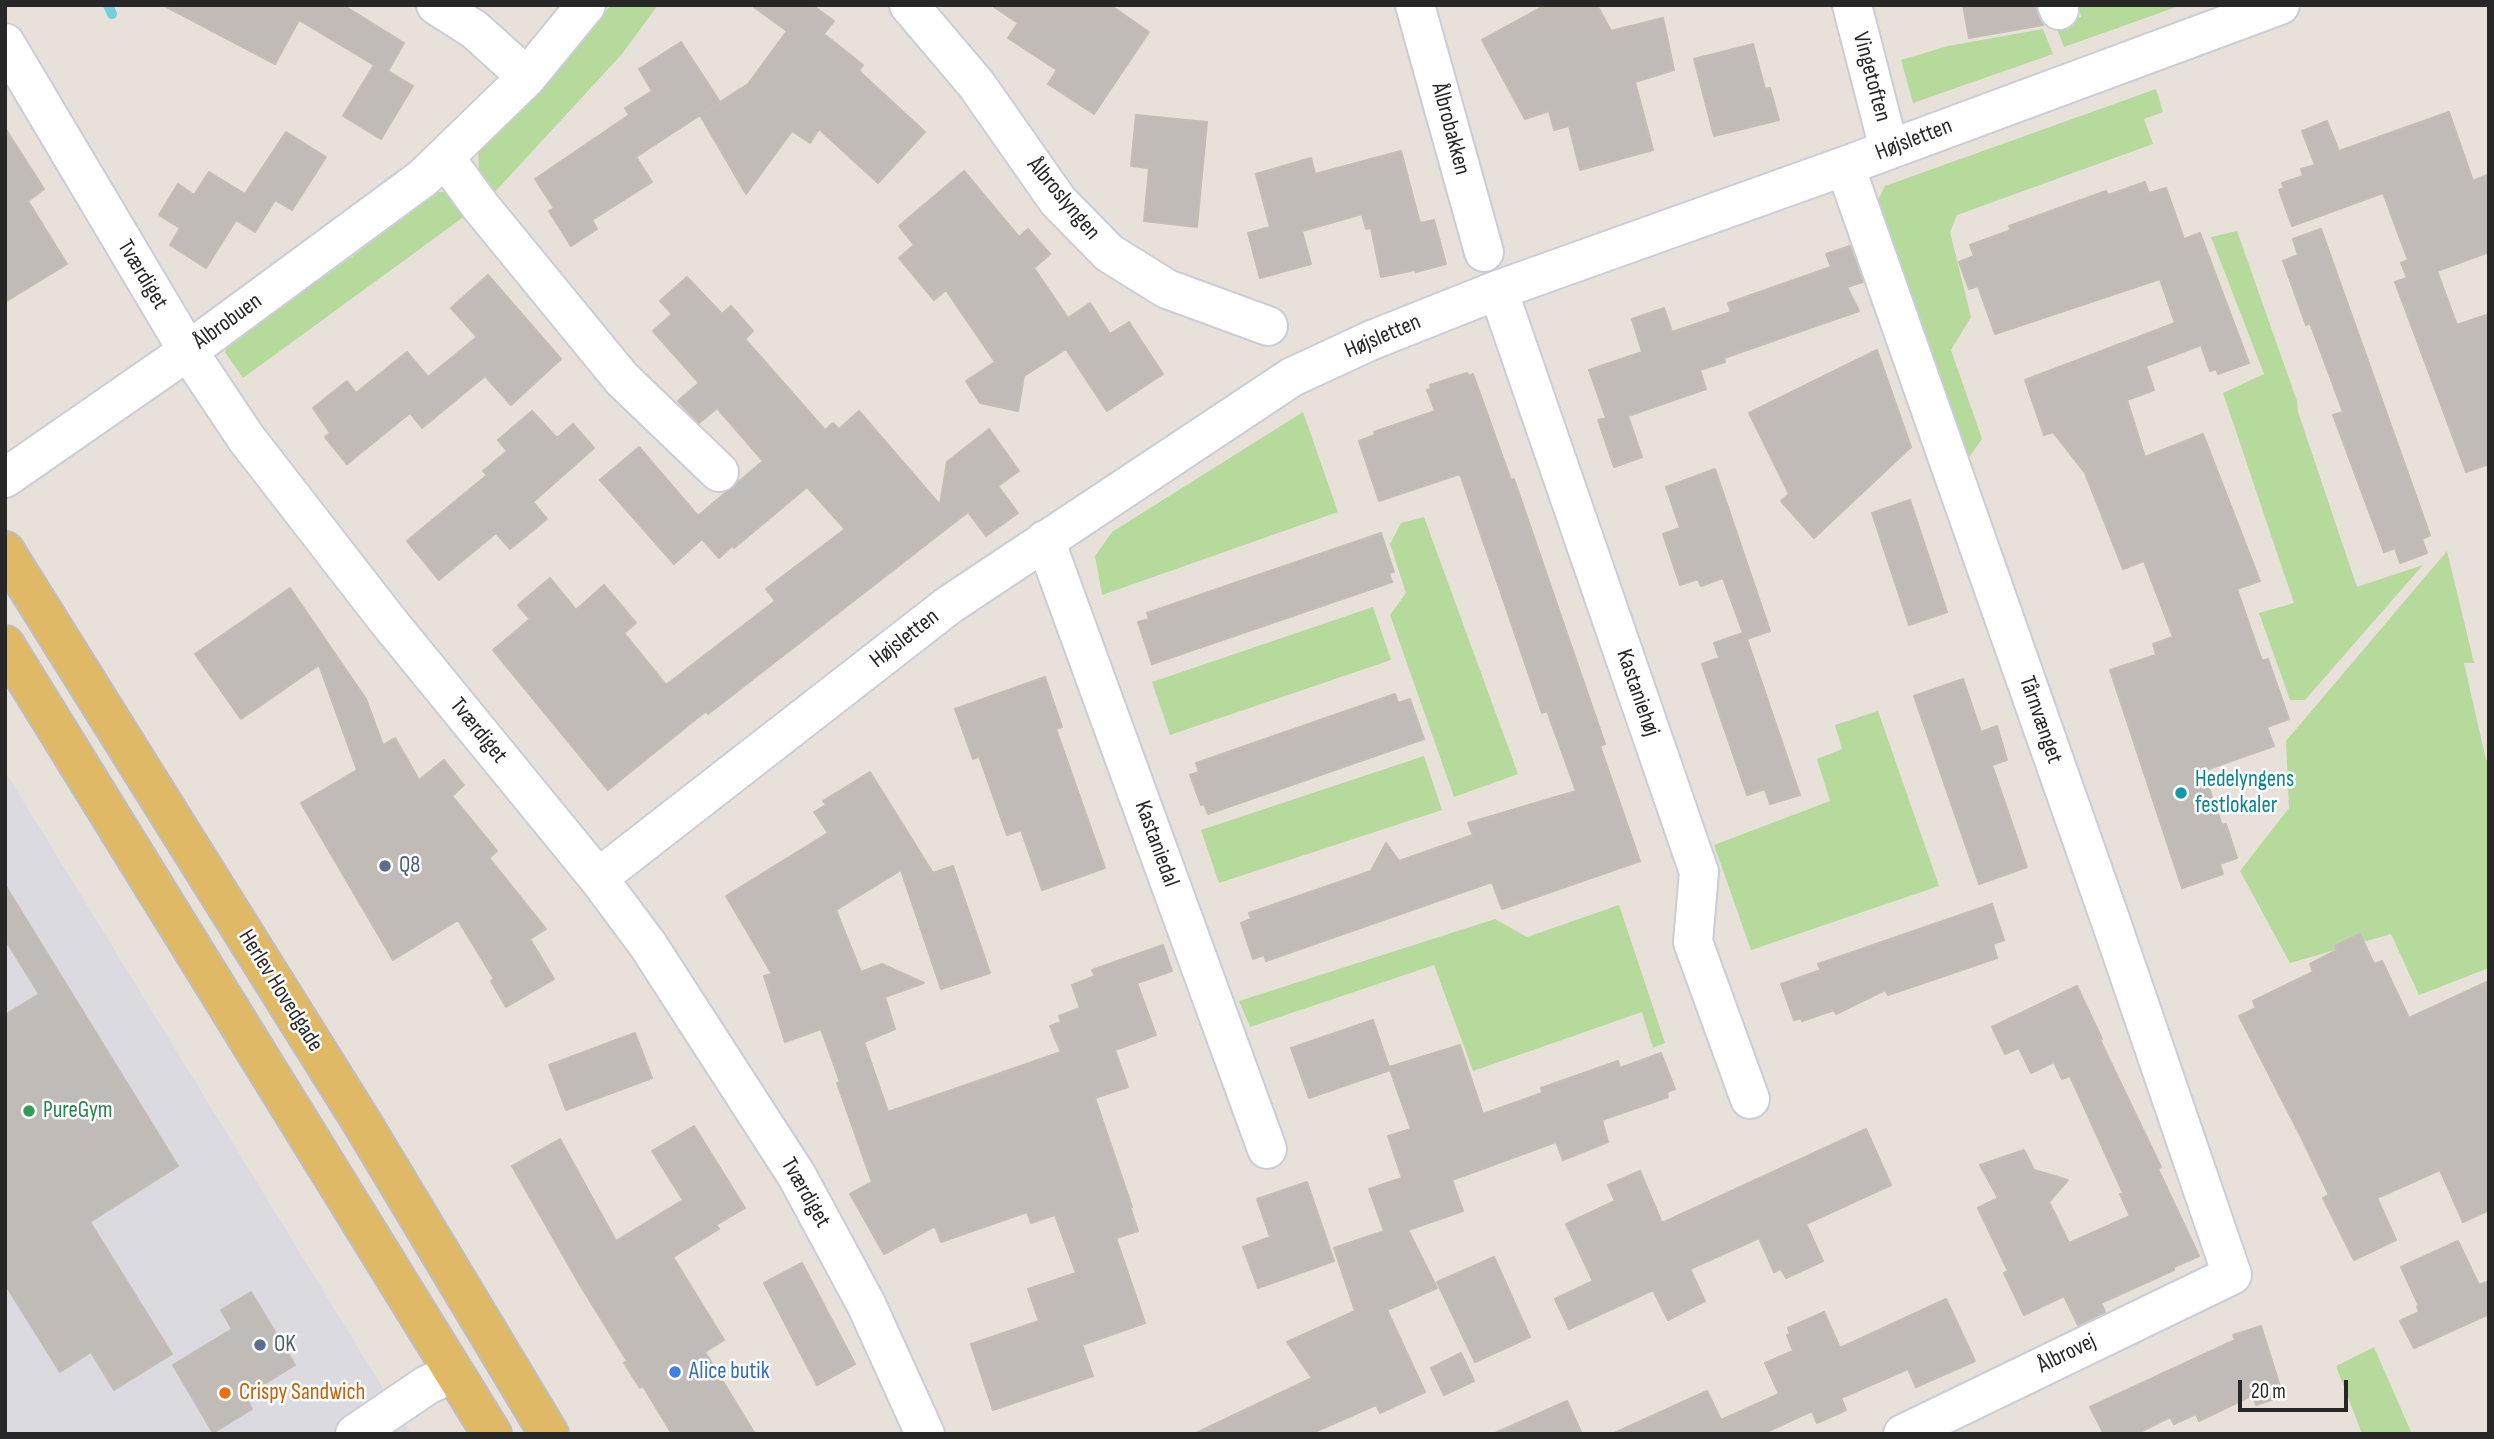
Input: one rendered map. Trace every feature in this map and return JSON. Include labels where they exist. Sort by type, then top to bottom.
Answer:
[{"type":"main road","name":"Herlev Hovedgade","points":[[5,551],[361,1121],[549,1434]]},
{"type":"main road","points":[[5,645],[492,1434]]},
{"type":"street","points":[[436,5],[475,30],[527,77]]},
{"type":"street","name":"Ålbrobuen","points":[[5,478],[188,351],[390,202],[445,158],[527,77],[586,5]]},
{"type":"street","name":"Ålbroslyngen","points":[[909,5],[976,84],[1058,201],[1109,253],[1167,289],[1268,326]]},
{"type":"street","name":"Ålbrobakken","points":[[1415,5],[1483,252]]},
{"type":"street","name":"Vingetoften","points":[[1852,5],[1889,149]]},
{"type":"street","name":"Højsletten","points":[[598,878],[949,605],[1292,377],[1372,340],[1498,290],[1845,166],[2280,5]]},
{"type":"street","name":"Tværdiget","points":[[5,43],[188,351],[246,438],[388,621],[598,878],[648,945],[797,1176],[866,1304],[925,1434]]},
{"type":"street","points":[[445,158],[481,207],[622,379],[719,472]]},
{"type":"street","name":"Tårnvænget","points":[[1845,166],[2110,919],[2232,1275]]},
{"type":"street","name":"Kastaniehøj","points":[[1498,290],[1699,872],[1693,942],[1750,1099]]},
{"type":"street","name":"Kastaniedal","points":[[1045,540],[1267,1149]]},
{"type":"street","name":"Ålbrovej","points":[[1903,1434],[2232,1275]]},
{"type":"street","points":[[355,1434],[427,1385],[454,1373]]},
{"type":"shaded area","points":[[5,771],[411,1434],[5,1434]]},
{"type":"green space","points":[[611,5],[658,5],[622,54],[493,194],[479,174],[478,151],[540,89]]},
{"type":"green space","points":[[2078,5],[2182,5],[2064,47],[2055,24],[2081,17]]},
{"type":"green space","points":[[2043,29],[2053,54],[1913,103],[1901,60],[1948,46]]},
{"type":"green space","points":[[2156,89],[2163,112],[2144,119],[2153,144],[1957,215],[1950,232],[1971,317],[1951,350],[1982,439],[1962,467],[1874,208],[1885,186]]},
{"type":"green space","points":[[435,192],[447,192],[465,216],[243,378],[225,352],[231,340],[352,257]]},
{"type":"green space","points":[[2237,231],[2297,401],[2298,412],[2357,587],[2423,565],[2305,700],[2290,700],[2259,613],[2294,603],[2223,393],[2264,374],[2211,237]]},
{"type":"green space","points":[[1303,412],[1338,512],[1102,595],[1095,556],[1112,532]]},
{"type":"green space","points":[[1424,517],[1518,774],[1454,797],[1390,615],[1406,593],[1390,544],[1401,523]]},
{"type":"green space","points":[[2447,551],[2474,663],[2464,663],[2486,760],[2489,760],[2489,968],[2419,995],[2391,934],[2290,963],[2240,871],[2289,808],[2286,741]]},
{"type":"green space","points":[[1373,607],[1391,660],[1170,735],[1152,682]]},
{"type":"green space","points":[[1878,711],[1939,886],[1751,950],[1714,845],[1830,801],[1817,759],[1842,749],[1835,725]]},
{"type":"green space","points":[[1424,756],[1442,810],[1219,883],[1201,830]]},
{"type":"green space","points":[[1619,905],[1665,1043],[1653,1048],[1642,1012],[1473,1071],[1434,965],[1250,1027],[1239,1001],[1495,919],[1527,937]]},
{"type":"green space","points":[[2374,1347],[2412,1434],[2362,1434],[2336,1366]]},
{"type":"building","points":[[163,5],[343,5],[404,43],[388,71],[413,86],[381,139],[343,116],[374,65],[299,20],[275,64]]},
{"type":"building","points":[[751,5],[812,5],[834,21],[824,34],[863,65],[859,71],[925,132],[878,183],[819,129],[810,143],[792,131],[746,194],[700,115],[748,84],[787,31]]},
{"type":"building","points":[[991,5],[1110,5],[1149,32],[1094,114],[1048,84],[1057,70],[1008,38],[1018,23]]},
{"type":"building","points":[[1546,5],[1597,5],[1611,31],[1663,18],[1674,70],[1635,82],[1653,150],[1580,170],[1569,126],[1554,130],[1549,111],[1525,119],[1482,40]]},
{"type":"building","points":[[1963,5],[2036,5],[2043,25],[1969,38]]},
{"type":"building","points":[[681,42],[720,102],[636,157],[652,182],[592,220],[597,229],[571,246],[549,211],[554,208],[535,179],[629,115],[625,108],[652,91],[639,69]]},
{"type":"building","points":[[1753,44],[1765,89],[1770,88],[1779,120],[1714,136],[1694,59]]},
{"type":"building","points":[[2449,112],[2473,181],[2489,174],[2489,252],[2437,271],[2457,325],[2489,314],[2489,464],[2466,472],[2395,282],[2407,278],[2401,263],[2408,260],[2383,193],[2292,226],[2279,190],[2284,188],[2282,183],[2303,176],[2301,169],[2315,165],[2302,131],[2327,121],[2339,151]]},
{"type":"building","points":[[1136,115],[1207,122],[1197,227],[1144,221],[1149,168],[1131,166]]},
{"type":"building","points":[[5,128],[44,189],[28,201],[67,264],[5,302]]},
{"type":"building","points":[[286,132],[326,157],[292,210],[275,200],[255,232],[236,220],[206,268],[170,245],[180,228],[159,215],[178,184],[194,195],[209,172],[245,194]]},
{"type":"building","points":[[1401,151],[1420,223],[1434,220],[1446,264],[1381,277],[1371,228],[1366,229],[1362,214],[1302,231],[1311,264],[1260,278],[1248,233],[1270,227],[1256,174],[1311,158],[1315,174]]},
{"type":"building","points":[[964,171],[1019,237],[1028,229],[1050,254],[1034,268],[1068,318],[1090,303],[1110,334],[1129,322],[1163,374],[1107,411],[1066,349],[1024,376],[1018,411],[980,403],[966,381],[995,362],[946,290],[934,300],[899,258],[914,245],[899,226]]},
{"type":"building","points":[[2145,182],[2149,193],[2166,188],[2184,239],[2200,233],[2249,363],[2218,374],[2216,369],[2210,371],[2201,345],[2146,366],[2154,390],[2127,400],[2145,457],[2203,434],[2260,581],[2237,589],[2262,661],[2268,659],[2289,719],[2267,727],[2274,746],[2203,771],[2222,825],[2226,824],[2237,858],[2220,864],[2223,874],[2182,888],[2110,670],[2156,655],[2153,644],[2173,637],[2144,561],[2123,569],[2085,473],[2053,432],[2044,435],[2025,380],[2175,323],[2160,279],[1995,334],[1978,286],[1969,289],[1959,262],[1974,256],[1970,245],[2011,230],[2009,226],[2106,191],[2108,195]]},
{"type":"building","points":[[2321,229],[2430,535],[2422,539],[2427,553],[2400,563],[2395,548],[2384,552],[2333,415],[2343,412],[2310,323],[2306,325],[2283,261],[2298,255],[2293,239]]},
{"type":"building","points":[[1850,246],[1863,282],[1847,287],[1859,311],[1724,358],[1725,362],[1700,370],[1706,389],[1628,416],[1642,457],[1614,467],[1598,420],[1606,418],[1589,370],[1642,352],[1632,319],[1664,308],[1672,332],[1731,312],[1728,303],[1831,267],[1826,254]]},
{"type":"building","points":[[488,275],[561,359],[511,405],[485,376],[422,428],[410,413],[347,464],[325,437],[330,433],[313,408],[347,381],[356,393],[407,352],[428,377],[477,337],[451,308]]},
{"type":"building","points":[[687,277],[722,314],[731,306],[753,331],[745,339],[825,430],[833,423],[839,429],[859,411],[940,505],[947,462],[989,429],[1019,471],[998,486],[1018,513],[986,536],[968,512],[708,714],[706,711],[608,790],[493,650],[530,619],[518,605],[550,578],[576,610],[604,585],[636,623],[624,633],[666,685],[775,601],[766,589],[845,529],[807,487],[719,558],[702,539],[674,564],[600,480],[639,447],[698,516],[763,461],[717,408],[699,423],[678,401],[699,383],[653,331],[672,314],[660,301]]},
{"type":"building","points":[[1877,350],[1911,447],[1814,538],[1781,501],[1789,494],[1749,413]]},
{"type":"building","points":[[1467,373],[1469,376],[1473,374],[1511,480],[1514,479],[1605,744],[1600,746],[1640,861],[1502,909],[1492,882],[1266,961],[1264,955],[1253,959],[1241,923],[1251,919],[1249,913],[1371,871],[1386,843],[1399,861],[1473,835],[1468,823],[1576,791],[1547,711],[1542,713],[1460,474],[1379,501],[1359,441],[1375,435],[1374,432],[1435,411],[1427,390],[1431,389],[1430,385]]},
{"type":"building","points":[[532,411],[557,438],[573,424],[594,448],[533,502],[547,519],[510,549],[496,533],[439,580],[407,541],[487,475],[483,471],[507,451],[498,440]]},
{"type":"building","points":[[1715,469],[1770,631],[1747,639],[1800,795],[1770,804],[1765,789],[1747,795],[1702,664],[1719,658],[1714,643],[1743,633],[1723,578],[1701,586],[1698,579],[1680,585],[1663,534],[1680,528],[1666,487]]},
{"type":"building","points":[[1910,500],[1947,612],[1909,625],[1872,513]]},
{"type":"building","points":[[1381,533],[1394,572],[1389,573],[1392,582],[1152,664],[1138,622],[1149,619],[1147,613]]},
{"type":"building","points":[[290,588],[366,699],[383,745],[395,738],[419,780],[444,760],[464,785],[452,796],[497,851],[489,858],[546,929],[530,939],[554,979],[506,1007],[491,981],[494,979],[458,920],[393,960],[301,803],[357,770],[319,665],[241,719],[195,654]]},
{"type":"building","points":[[1045,677],[1062,727],[1056,729],[1105,868],[1042,890],[1021,830],[1007,835],[979,756],[973,759],[955,709]]},
{"type":"building","points":[[1963,679],[1981,732],[1997,726],[2007,760],[1992,765],[2027,867],[1979,884],[1914,696]]},
{"type":"building","points":[[1395,694],[1398,703],[1410,699],[1424,739],[1208,814],[1204,804],[1201,805],[1190,775],[1199,772],[1196,763]]},
{"type":"building","points":[[870,772],[933,873],[953,866],[990,973],[941,989],[901,870],[836,910],[861,972],[882,964],[924,983],[885,997],[895,1029],[864,1042],[888,1112],[1061,1052],[1050,1026],[1061,1022],[1059,1016],[1080,1008],[1072,985],[1095,976],[1092,970],[1163,945],[1172,971],[1137,983],[1156,1035],[1115,1050],[1128,1087],[1095,1098],[1138,1231],[1116,1238],[1145,1323],[1082,1345],[1093,1376],[993,1410],[971,1344],[1039,1321],[1028,1289],[1076,1273],[1055,1215],[1031,1223],[1027,1212],[941,1242],[935,1226],[884,1254],[850,1194],[872,1182],[821,1029],[785,1042],[764,976],[772,974],[726,896],[828,833],[814,812],[826,805],[823,801]]},
{"type":"building","points":[[5,885],[178,1166],[90,1222],[172,1354],[114,1390],[91,1352],[60,1372],[5,1284],[5,1015],[39,994],[5,939]]},
{"type":"building","points":[[1992,904],[2004,940],[1993,944],[1997,958],[1888,995],[1885,990],[1836,1014],[1834,1010],[1802,1021],[1801,1018],[1794,1020],[1781,984],[1821,970],[1818,964]]},
{"type":"building","points":[[2360,934],[2374,964],[2382,961],[2409,1018],[2489,981],[2489,1210],[2463,1222],[2440,1170],[2377,1198],[2396,1240],[2354,1260],[2323,1198],[2329,1195],[2239,1016],[2256,1008],[2253,1001],[2313,972],[2310,964],[2337,950],[2335,946]]},
{"type":"building","points":[[2077,986],[2199,1256],[2101,1303],[2105,1312],[2078,1325],[2064,1296],[2024,1315],[2004,1273],[2008,1271],[1978,1208],[1998,1198],[1980,1165],[2024,1150],[2034,1170],[2068,1180],[2049,1202],[2069,1243],[2130,1216],[2120,1194],[2124,1195],[2070,1076],[2062,1079],[2054,1062],[2031,1073],[2019,1048],[2005,1054],[1992,1027]]},
{"type":"building","points":[[1373,1020],[1389,1067],[1460,1045],[1483,1114],[1542,1093],[1541,1088],[1618,1061],[1620,1068],[1661,1053],[1675,1089],[1667,1092],[1668,1097],[1602,1120],[1608,1142],[1563,1160],[1556,1142],[1452,1180],[1463,1211],[1408,1230],[1437,1288],[1387,1310],[1425,1392],[1380,1413],[1376,1405],[1310,1434],[1194,1434],[1312,1378],[1287,1342],[1355,1311],[1334,1248],[1384,1231],[1369,1189],[1402,1178],[1388,1136],[1411,1129],[1390,1070],[1309,1098],[1291,1048]]},
{"type":"building","points":[[635,1033],[652,1078],[566,1110],[549,1065]]},
{"type":"building","points":[[694,1126],[745,1208],[716,1225],[719,1229],[673,1257],[724,1340],[705,1352],[755,1434],[672,1434],[643,1386],[640,1388],[624,1363],[627,1361],[512,1166],[560,1139],[616,1241],[683,1200],[652,1151]]},
{"type":"building","points":[[1866,1129],[1891,1185],[1806,1224],[1823,1261],[1786,1278],[1781,1269],[1774,1272],[1759,1238],[1690,1269],[1705,1301],[1668,1320],[1653,1290],[1569,1329],[1555,1299],[1593,1281],[1566,1224],[1615,1201],[1608,1185],[1640,1171],[1662,1223]]},
{"type":"building","points":[[1307,1182],[1334,1261],[1258,1288],[1243,1247],[1270,1237],[1257,1199]]},
{"type":"building","points":[[2458,1241],[2479,1285],[2489,1281],[2489,1314],[2414,1348],[2400,1321],[2419,1312],[2419,1306],[2401,1267]]},
{"type":"building","points":[[1494,1257],[1530,1337],[1475,1362],[1437,1282]]},
{"type":"building","points":[[802,1263],[855,1364],[817,1385],[764,1283]]},
{"type":"building","points":[[251,1292],[295,1365],[245,1396],[252,1409],[213,1433],[173,1365],[232,1329],[221,1310]]},
{"type":"building","points":[[1946,1299],[1975,1361],[1916,1387],[1908,1369],[1841,1398],[1846,1410],[1817,1423],[1812,1411],[1762,1434],[1612,1434],[1707,1391],[1721,1420],[1779,1394],[1765,1363],[1793,1351],[1787,1335],[1790,1334],[1788,1328],[1824,1312],[1840,1348]]},
{"type":"building","points":[[2261,1326],[2283,1396],[2256,1405],[2253,1395],[2199,1421],[2196,1414],[2174,1424],[2170,1417],[2136,1434],[2104,1434],[2090,1407],[2235,1340],[2233,1335]]},
{"type":"building","points":[[1461,1353],[1474,1381],[1444,1395],[1431,1368]]},
{"type":"building","points":[[1567,1401],[1582,1434],[1493,1434]]},
{"type":"waterway","points":[[108,5],[112,14]]},
{"type":"place","name":"Hedelyngens festlokaler","points":[[2181,793]]},
{"type":"place","name":"Q8","points":[[385,866]]},
{"type":"place","name":"PureGym","points":[[29,1111]]},
{"type":"place","name":"OK","points":[[260,1345]]},
{"type":"place","name":"Alice butik","points":[[675,1372]]},
{"type":"place","name":"Crispy Sandwich","points":[[225,1393]]}]
